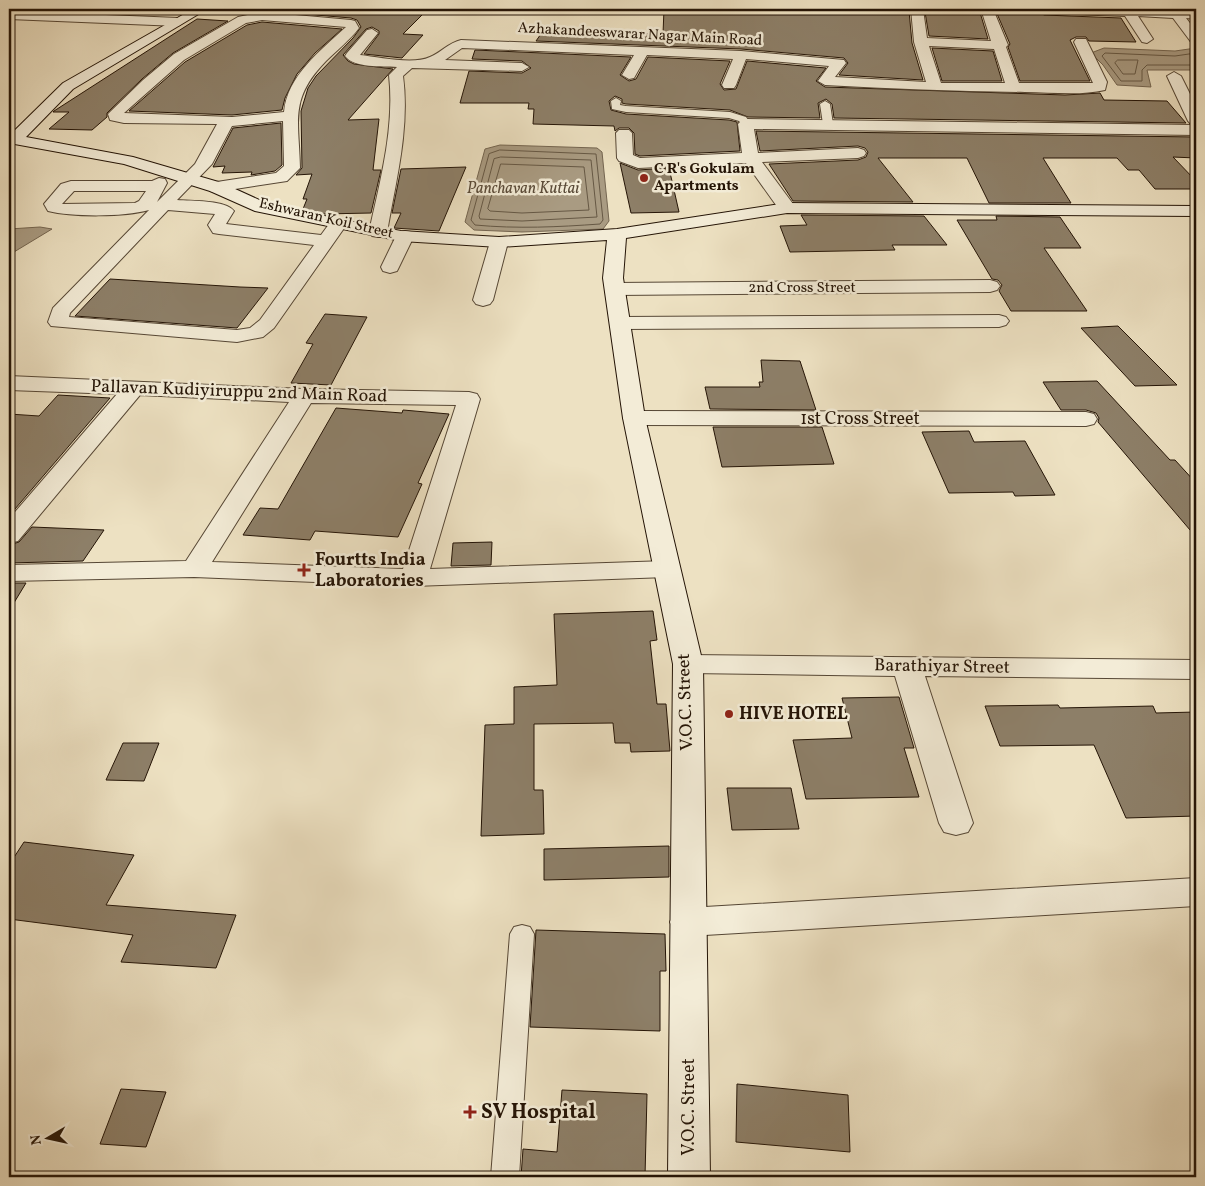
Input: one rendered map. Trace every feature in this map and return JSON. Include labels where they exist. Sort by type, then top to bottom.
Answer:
[{"type":"street","points":[[64,17],[80,9]]},
{"type":"street","points":[[12,138],[68,86],[201,9]]},
{"type":"street","points":[[917,9],[921,42],[935,87]]},
{"type":"street","points":[[987,9],[1001,44],[1014,88]]},
{"type":"street","points":[[1044,9],[1128,10],[1196,15]]},
{"type":"street","points":[[1128,10],[1147,39]]},
{"type":"street","points":[[1174,12],[1196,39]]},
{"type":"street","points":[[9,15],[178,22]]},
{"type":"street","points":[[216,187],[281,176],[292,168],[292,116],[292,100],[295,91],[322,56],[353,28],[351,24],[262,16],[242,20],[179,57],[115,114],[115,117],[124,118],[227,120],[226,122],[292,116]]},
{"type":"street","name":"Azhakandeeswarar Nagar Main Road","points":[[372,33],[352,56],[355,58],[408,64],[423,63],[436,60],[448,48],[461,44],[741,55],[838,63],[825,92]]},
{"type":"street","points":[[921,42],[1001,44]]},
{"type":"street","points":[[825,92],[935,87],[1100,87],[1100,82],[1081,42]]},
{"type":"street","points":[[629,75],[642,52]]},
{"type":"street","points":[[729,85],[741,55]]},
{"type":"street","points":[[423,63],[522,67]]},
{"type":"street","points":[[378,232],[393,152],[400,90],[396,75],[408,64]]},
{"type":"street","points":[[1196,84],[1176,79],[1192,102],[1196,121]]},
{"type":"street","points":[[226,122],[216,145],[197,172],[160,195],[146,205],[136,208],[54,207],[53,204],[66,188],[71,186],[160,195],[225,211],[217,225],[219,228],[324,241]]},
{"type":"street","points":[[787,208],[751,159],[746,124],[1196,130]]},
{"type":"street","points":[[624,133],[625,158],[630,162],[638,163],[858,153]]},
{"type":"street","name":"Eshwaran Koil Street","points":[[12,138],[128,160],[216,187],[262,207],[338,224],[405,236],[499,242],[616,234],[787,208],[1196,212]]},
{"type":"street","points":[[166,171],[160,195],[60,312],[58,322],[247,335],[256,333],[267,324],[324,241],[338,224]]},
{"type":"street","name":"V.O.C. Street","points":[[616,234],[613,278],[634,418],[688,664],[689,1177]]},
{"type":"street","points":[[390,267],[405,236]]},
{"type":"street","points":[[483,300],[499,242]]},
{"type":"street","name":"2nd Cross Street","points":[[615,289],[990,286]]},
{"type":"street","points":[[620,323],[998,322]]},
{"type":"street","name":"Pallavan Kudiyiruppu 2nd Main Road","points":[[9,383],[304,396],[469,399],[414,578]]},
{"type":"street","points":[[9,535],[134,389]]},
{"type":"street","points":[[194,569],[304,396]]},
{"type":"street","name":"1st Cross Street","points":[[634,418],[1086,419]]},
{"type":"street","points":[[9,573],[194,569],[414,578],[667,569]]},
{"type":"street","name":"Barathiyar Street","points":[[688,664],[1196,670]]},
{"type":"street","points":[[907,666],[956,823]]},
{"type":"street","points":[[688,922],[1196,892]]},
{"type":"lane","points":[[825,92],[828,124]]},
{"type":"lane","points":[[616,101],[615,106],[619,108],[730,115],[743,119],[746,124]]},
{"type":"lane","points":[[505,1177],[522,934]]},
{"type":"water","points":[[1104,48],[1175,51],[1196,48],[1196,70],[1147,70],[1151,87],[1117,85],[1103,65],[1091,53]]},
{"type":"water","name":"Panchavan Kuttai","points":[[500,145],[597,148],[602,152],[609,221],[603,229],[522,232],[474,230],[465,222],[485,149]]},
{"type":"water","points":[[40,227],[52,229],[9,255],[9,229]]},
{"type":"building","points":[[272,9],[423,14],[403,34],[423,35],[402,58],[364,54],[379,34],[379,31],[372,27],[366,29],[343,55],[354,64],[393,69],[348,120],[379,119],[373,170],[381,170],[371,213],[323,214],[303,209],[307,199],[303,199],[312,174],[296,175],[302,168],[301,111],[308,88],[316,76],[353,38],[361,27],[357,20],[351,18],[269,11]]},
{"type":"building","points":[[664,9],[896,9],[896,11],[909,11],[912,43],[923,80],[839,75],[848,63],[844,58],[741,49],[536,41],[543,31],[663,34]]},
{"type":"building","points":[[963,9],[979,9],[988,39],[929,36],[925,12],[963,13]]},
{"type":"building","points":[[995,9],[1036,9],[1044,15],[1121,18],[1136,42],[1089,41],[1086,37],[1076,37],[1070,40],[1090,81],[1020,81],[1008,47],[1010,44]]},
{"type":"building","points":[[197,19],[228,21],[173,53],[142,79],[107,113],[107,117],[92,130],[49,129],[69,112],[54,111]]},
{"type":"building","points":[[262,22],[342,29],[315,53],[297,74],[285,98],[282,110],[232,115],[129,111],[185,62],[247,25]]},
{"type":"building","points":[[932,48],[993,51],[1002,81],[942,81]]},
{"type":"building","points":[[475,50],[631,57],[620,75],[629,81],[636,79],[648,57],[730,61],[720,84],[724,90],[736,89],[747,61],[826,68],[816,81],[825,87],[1065,95],[1100,93],[1104,100],[1167,101],[1186,123],[834,118],[832,104],[826,99],[818,103],[820,118],[748,117],[730,110],[626,104],[622,103],[622,99],[615,96],[609,101],[611,110],[626,114],[737,122],[740,151],[640,156],[635,154],[634,133],[629,128],[619,128],[615,131],[614,126],[533,124],[534,109],[528,109],[529,103],[460,103],[469,71],[522,73],[531,68],[522,61],[472,59]]},
{"type":"building","points":[[281,123],[282,165],[275,171],[251,175],[252,172],[222,173],[225,166],[213,167],[233,128]]},
{"type":"building","points":[[756,131],[1196,137],[1196,158],[1173,157],[1196,181],[1196,189],[1155,189],[1139,170],[1128,170],[1117,158],[1043,158],[1071,203],[989,203],[967,158],[878,158],[913,202],[793,201],[769,164],[858,160],[866,157],[868,152],[865,148],[858,146],[760,151]]},
{"type":"building","points":[[620,163],[638,170],[669,168],[679,212],[631,213]]},
{"type":"building","points":[[466,167],[439,231],[394,228],[401,213],[392,213],[401,169]]},
{"type":"building","points":[[801,215],[924,216],[947,245],[892,245],[895,250],[790,252],[780,226],[807,225]]},
{"type":"building","points":[[996,216],[1060,217],[1081,248],[1044,248],[1087,311],[1011,311],[999,291],[1002,285],[998,280],[992,279],[957,220],[997,220]]},
{"type":"building","points":[[110,279],[268,288],[237,328],[75,316]]},
{"type":"building","points":[[325,314],[367,317],[331,385],[291,383],[313,344],[306,343]]},
{"type":"building","points":[[1118,326],[1177,385],[1135,386],[1081,328]]},
{"type":"building","points":[[761,360],[800,361],[816,410],[710,409],[705,387],[760,387],[759,382],[763,382]]},
{"type":"building","points":[[1097,381],[1170,460],[1175,460],[1196,483],[1196,537],[1098,422],[1099,418],[1096,413],[1086,410],[1061,410],[1043,382]]},
{"type":"building","points":[[58,395],[110,398],[9,516],[9,414],[39,416]]},
{"type":"building","points":[[336,408],[402,413],[403,410],[449,414],[418,483],[422,484],[398,537],[315,531],[310,540],[243,535],[260,508],[278,509]]},
{"type":"building","points":[[713,427],[822,427],[834,464],[722,467]]},
{"type":"building","points":[[969,431],[974,442],[1025,441],[1055,495],[1015,496],[1013,492],[949,493],[922,432]]},
{"type":"building","points":[[32,527],[104,530],[83,561],[9,563],[9,545],[19,542]]},
{"type":"building","points":[[492,542],[491,565],[451,566],[453,543]]},
{"type":"building","points":[[9,583],[26,583],[9,611]]},
{"type":"building","points":[[653,611],[657,640],[650,641],[657,704],[666,704],[670,751],[631,752],[630,743],[615,743],[613,723],[534,724],[534,790],[543,790],[544,834],[481,836],[485,725],[514,724],[514,687],[557,685],[554,614]]},
{"type":"building","points":[[899,697],[914,748],[904,748],[919,797],[806,799],[793,740],[852,738],[842,698]]},
{"type":"building","points":[[1058,705],[1060,708],[1153,706],[1156,713],[1196,712],[1196,816],[1126,818],[1094,745],[1000,746],[985,706]]},
{"type":"building","points":[[123,743],[159,743],[144,781],[106,780]]},
{"type":"building","points":[[727,788],[791,788],[799,829],[732,830]]},
{"type":"building","points":[[24,842],[134,855],[106,905],[236,915],[216,968],[121,962],[133,935],[9,919],[9,865]]},
{"type":"building","points":[[669,846],[669,877],[544,880],[544,849]]},
{"type":"building","points":[[536,930],[665,934],[666,971],[660,971],[660,1031],[530,1027]]},
{"type":"building","points":[[737,1084],[848,1095],[850,1152],[736,1142]]},
{"type":"building","points":[[121,1089],[166,1092],[146,1147],[100,1144]]},
{"type":"building","points":[[562,1090],[647,1094],[645,1177],[521,1177],[523,1149],[557,1152]]},
{"type":"place","name":"C R's Gokulam Apartments","points":[[644,178]]},
{"type":"place","name":"Fourtts India Laboratories","points":[[304,570]]},
{"type":"place","name":"HIVE HOTEL","points":[[729,714]]},
{"type":"place","name":"SV Hospital","points":[[470,1112]]}]
